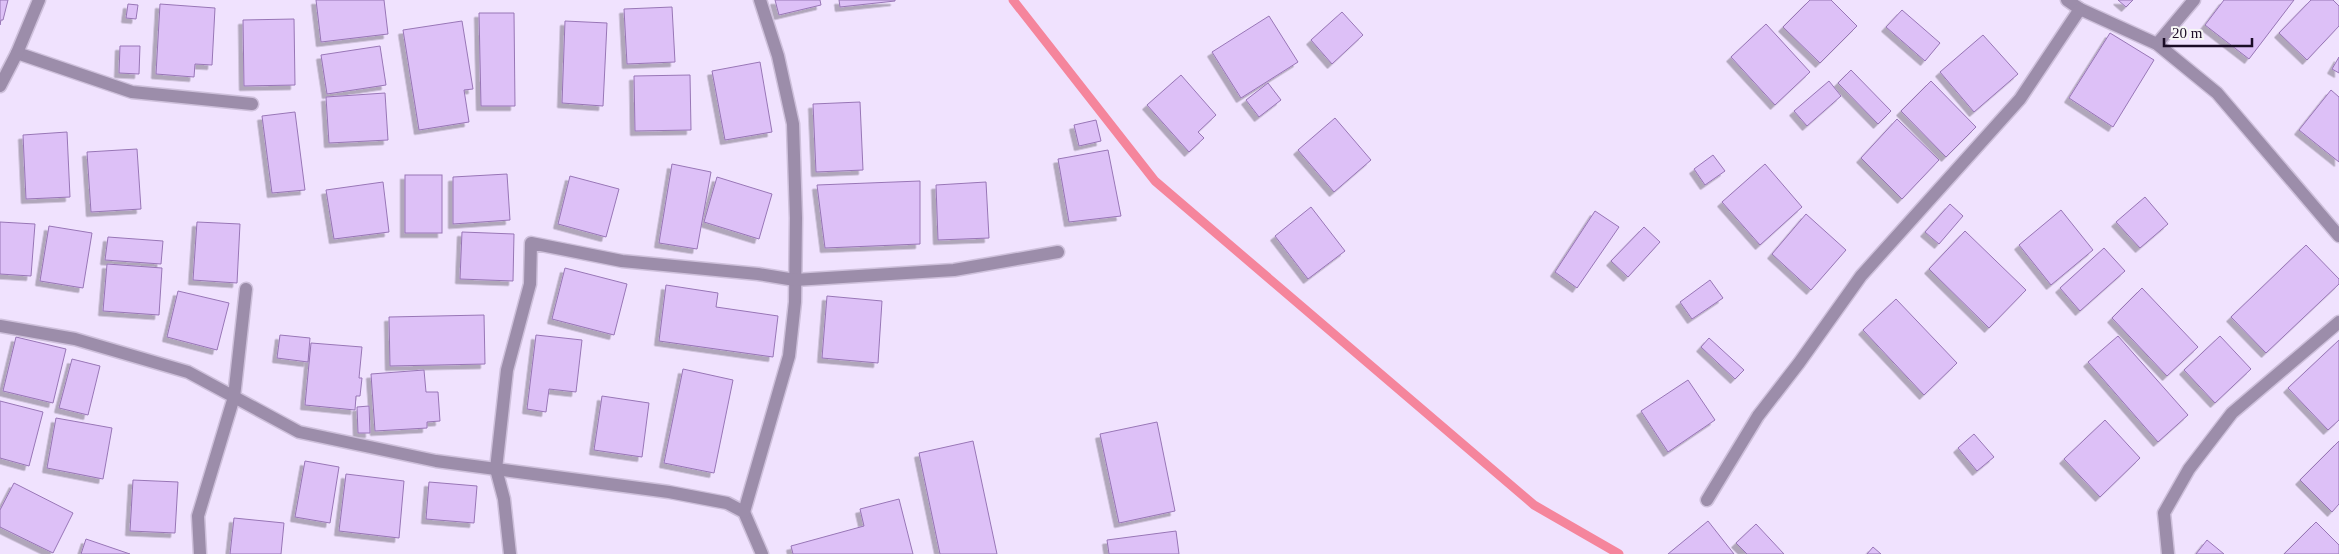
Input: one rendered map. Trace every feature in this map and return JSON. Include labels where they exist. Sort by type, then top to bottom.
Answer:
[{"type":"street","points":[[0,86],[17,53],[39,0]]},
{"type":"street","points":[[744,512],[789,356],[795,302],[796,198],[793,124],[778,56],[760,0]]},
{"type":"street","points":[[2067,0],[2080,9],[2158,44],[2217,94],[2339,236]]},
{"type":"street","points":[[2158,44],[2194,0]]},
{"type":"street","points":[[1707,500],[1758,416],[1800,363],[1861,276],[2020,99],[2080,9]]},
{"type":"street","points":[[17,53],[132,92],[252,104]]},
{"type":"street","points":[[510,554],[504,499],[496,469],[507,370],[530,284],[531,244],[622,261],[758,274],[795,280],[954,270],[1058,252]]},
{"type":"street","points":[[200,554],[198,516],[234,397],[246,288]]},
{"type":"street","points":[[2168,554],[2164,513],[2189,469],[2232,412],[2339,322]]},
{"type":"street","points":[[0,326],[75,339],[188,372],[299,432],[436,461],[669,492],[727,503],[744,512],[762,554]]},
{"type":"building","points":[[0,0],[8,0],[0,25]]},
{"type":"building","points":[[316,0],[384,0],[388,34],[321,42]]},
{"type":"building","points":[[775,0],[820,0],[821,5],[779,15]]},
{"type":"building","points":[[839,0],[895,0],[895,1],[840,7]]},
{"type":"building","points":[[1810,0],[1831,0],[1857,26],[1820,63],[1783,27]]},
{"type":"building","points":[[2118,0],[2133,0],[2126,7]]},
{"type":"building","points":[[2224,0],[2294,0],[2249,59],[2205,25]]},
{"type":"building","points":[[2311,0],[2333,0],[2339,6],[2339,26],[2307,60],[2279,33]]},
{"type":"building","points":[[128,4],[138,5],[136,19],[126,18]]},
{"type":"building","points":[[160,4],[215,8],[212,65],[195,64],[194,77],[156,74]]},
{"type":"building","points":[[672,7],[675,62],[627,64],[624,9]]},
{"type":"building","points":[[1902,10],[1940,43],[1925,61],[1886,27]]},
{"type":"building","points":[[1342,12],[1363,35],[1332,64],[1311,40]]},
{"type":"building","points":[[479,13],[514,13],[515,106],[481,106]]},
{"type":"building","points":[[1269,16],[1298,62],[1241,98],[1212,52]]},
{"type":"building","points":[[294,19],[295,85],[244,86],[243,20]]},
{"type":"building","points":[[462,21],[473,89],[464,90],[469,122],[419,130],[403,30]]},
{"type":"building","points":[[565,21],[607,23],[603,106],[562,103]]},
{"type":"building","points":[[1766,24],[1810,72],[1775,105],[1731,57]]},
{"type":"building","points":[[2110,33],[2154,60],[2113,127],[2069,98]]},
{"type":"building","points":[[1983,35],[2018,74],[1974,112],[1940,72]]},
{"type":"building","points":[[120,46],[140,46],[139,74],[119,73]]},
{"type":"building","points":[[380,46],[386,85],[327,94],[321,55]]},
{"type":"building","points":[[2339,57],[2339,73],[2332,69]]},
{"type":"building","points":[[760,62],[772,132],[725,140],[712,71]]},
{"type":"building","points":[[1851,70],[1891,111],[1878,124],[1838,83]]},
{"type":"building","points":[[690,75],[691,130],[635,131],[634,76]]},
{"type":"building","points":[[1181,75],[1216,115],[1198,132],[1204,138],[1189,152],[1147,105]]},
{"type":"building","points":[[1829,81],[1841,96],[1807,126],[1794,111]]},
{"type":"building","points":[[1931,81],[1976,127],[1946,157],[1901,111]]},
{"type":"building","points":[[1268,83],[1281,100],[1259,117],[1246,100]]},
{"type":"building","points":[[2331,90],[2339,97],[2339,162],[2299,130]]},
{"type":"building","points":[[385,93],[388,140],[329,143],[326,97]]},
{"type":"building","points":[[860,102],[863,170],[816,172],[813,104]]},
{"type":"building","points":[[295,112],[305,190],[272,193],[262,116]]},
{"type":"building","points":[[1335,118],[1371,160],[1334,192],[1298,150]]},
{"type":"building","points":[[1897,119],[1939,160],[1902,199],[1861,158]]},
{"type":"building","points":[[1096,120],[1101,141],[1079,146],[1074,125]]},
{"type":"building","points":[[67,132],[70,197],[26,199],[23,135]]},
{"type":"building","points":[[137,149],[141,209],[91,212],[87,152]]},
{"type":"building","points":[[1108,150],[1121,216],[1069,222],[1058,159]]},
{"type":"building","points":[[1713,155],[1725,171],[1705,185],[1694,169]]},
{"type":"building","points":[[672,164],[711,172],[697,249],[659,243]]},
{"type":"building","points":[[1765,164],[1802,207],[1760,245],[1722,202]]},
{"type":"building","points":[[507,174],[510,220],[453,224],[453,177]]},
{"type":"building","points":[[405,175],[442,175],[442,233],[405,233]]},
{"type":"building","points":[[570,176],[619,189],[606,237],[558,224]]},
{"type":"building","points":[[717,177],[772,194],[759,239],[704,222]]},
{"type":"building","points":[[920,181],[920,244],[825,248],[817,185]]},
{"type":"building","points":[[383,182],[389,232],[334,239],[326,190]]},
{"type":"building","points":[[986,182],[989,238],[938,240],[936,185]]},
{"type":"building","points":[[2145,197],[2168,224],[2140,248],[2116,222]]},
{"type":"building","points":[[1950,204],[1963,216],[1939,244],[1925,232]]},
{"type":"building","points":[[1311,207],[1345,251],[1308,279],[1275,236]]},
{"type":"building","points":[[2061,210],[2093,250],[2051,285],[2019,245]]},
{"type":"building","points":[[1595,211],[1619,227],[1577,288],[1555,272]]},
{"type":"building","points":[[1806,214],[1846,250],[1811,290],[1772,254]]},
{"type":"building","points":[[0,222],[35,224],[31,276],[0,274]]},
{"type":"building","points":[[197,222],[240,224],[237,283],[193,280]]},
{"type":"building","points":[[49,226],[92,233],[83,288],[40,281]]},
{"type":"building","points":[[1644,227],[1660,242],[1628,277],[1611,261]]},
{"type":"building","points":[[1965,231],[2026,290],[1989,328],[1929,269]]},
{"type":"building","points":[[462,232],[514,234],[513,281],[460,279]]},
{"type":"building","points":[[108,237],[163,241],[161,264],[105,260]]},
{"type":"building","points":[[2306,245],[2339,279],[2339,284],[2266,353],[2231,317]]},
{"type":"building","points":[[2104,248],[2125,271],[2080,311],[2060,288]]},
{"type":"building","points":[[107,264],[162,268],[159,315],[103,311]]},
{"type":"building","points":[[565,268],[627,284],[614,335],[552,319]]},
{"type":"building","points":[[1710,280],[1723,298],[1692,319],[1680,302]]},
{"type":"building","points":[[666,285],[718,293],[716,307],[778,316],[773,357],[659,341]]},
{"type":"building","points":[[2142,288],[2198,347],[2167,376],[2112,318]]},
{"type":"building","points":[[178,291],[229,303],[217,350],[167,337]]},
{"type":"building","points":[[827,296],[882,301],[878,363],[822,358]]},
{"type":"building","points":[[1896,299],[1957,363],[1924,395],[1863,330]]},
{"type":"building","points":[[484,315],[485,364],[390,366],[389,317]]},
{"type":"building","points":[[280,335],[310,338],[308,362],[277,358]]},
{"type":"building","points":[[536,335],[582,340],[576,392],[549,389],[546,412],[527,409]]},
{"type":"building","points":[[2118,336],[2188,415],[2158,442],[2088,362]]},
{"type":"building","points":[[2220,336],[2251,369],[2215,403],[2184,370]]},
{"type":"building","points":[[16,337],[66,349],[53,403],[3,391]]},
{"type":"building","points":[[1709,338],[1744,370],[1735,379],[1701,347]]},
{"type":"building","points":[[2339,340],[2339,420],[2328,430],[2288,388]]},
{"type":"building","points":[[311,343],[362,347],[359,378],[362,378],[360,396],[356,396],[355,410],[305,405]]},
{"type":"building","points":[[72,359],[100,366],[88,415],[59,408]]},
{"type":"building","points":[[683,369],[733,380],[714,473],[664,463]]},
{"type":"building","points":[[424,370],[426,392],[438,392],[440,421],[427,422],[427,428],[375,431],[371,374]]},
{"type":"building","points":[[1688,380],[1715,420],[1668,452],[1641,411]]},
{"type":"building","points":[[602,396],[649,403],[642,457],[594,450]]},
{"type":"building","points":[[0,401],[43,412],[29,466],[0,458]]},
{"type":"building","points":[[369,406],[370,433],[358,433],[357,407]]},
{"type":"building","points":[[56,418],[112,428],[103,479],[47,468]]},
{"type":"building","points":[[2105,420],[2140,458],[2100,497],[2064,459]]},
{"type":"building","points":[[1157,422],[1175,511],[1119,523],[1100,434]]},
{"type":"building","points":[[1974,434],[1994,457],[1977,471],[1958,448]]},
{"type":"building","points":[[973,441],[997,554],[940,554],[919,453]]},
{"type":"building","points":[[2339,441],[2339,504],[2332,512],[2300,480]]},
{"type":"building","points":[[305,461],[339,467],[330,523],[295,517]]},
{"type":"building","points":[[346,474],[404,481],[399,538],[339,531]]},
{"type":"building","points":[[133,480],[178,482],[175,533],[130,531]]},
{"type":"building","points":[[429,482],[477,486],[474,523],[426,519]]},
{"type":"building","points":[[14,483],[73,513],[53,553],[0,527],[0,510]]},
{"type":"building","points":[[899,499],[913,554],[793,554],[791,546],[864,526],[860,509]]},
{"type":"building","points":[[234,518],[284,523],[281,554],[230,554]]},
{"type":"building","points":[[1708,521],[1734,554],[1668,554]]},
{"type":"building","points":[[2316,522],[2339,545],[2339,554],[2284,554]]},
{"type":"building","points":[[1756,524],[1784,554],[1747,554],[1736,543]]},
{"type":"building","points":[[1176,531],[1179,554],[1109,554],[1107,540]]},
{"type":"building","points":[[86,539],[130,554],[81,554]]},
{"type":"building","points":[[2207,540],[2224,554],[2196,554]]},
{"type":"building","points":[[1873,547],[1881,554],[1867,554]]},
{"type":"waterway","points":[[1013,0],[1155,181],[1534,505],[1619,554]]}]
